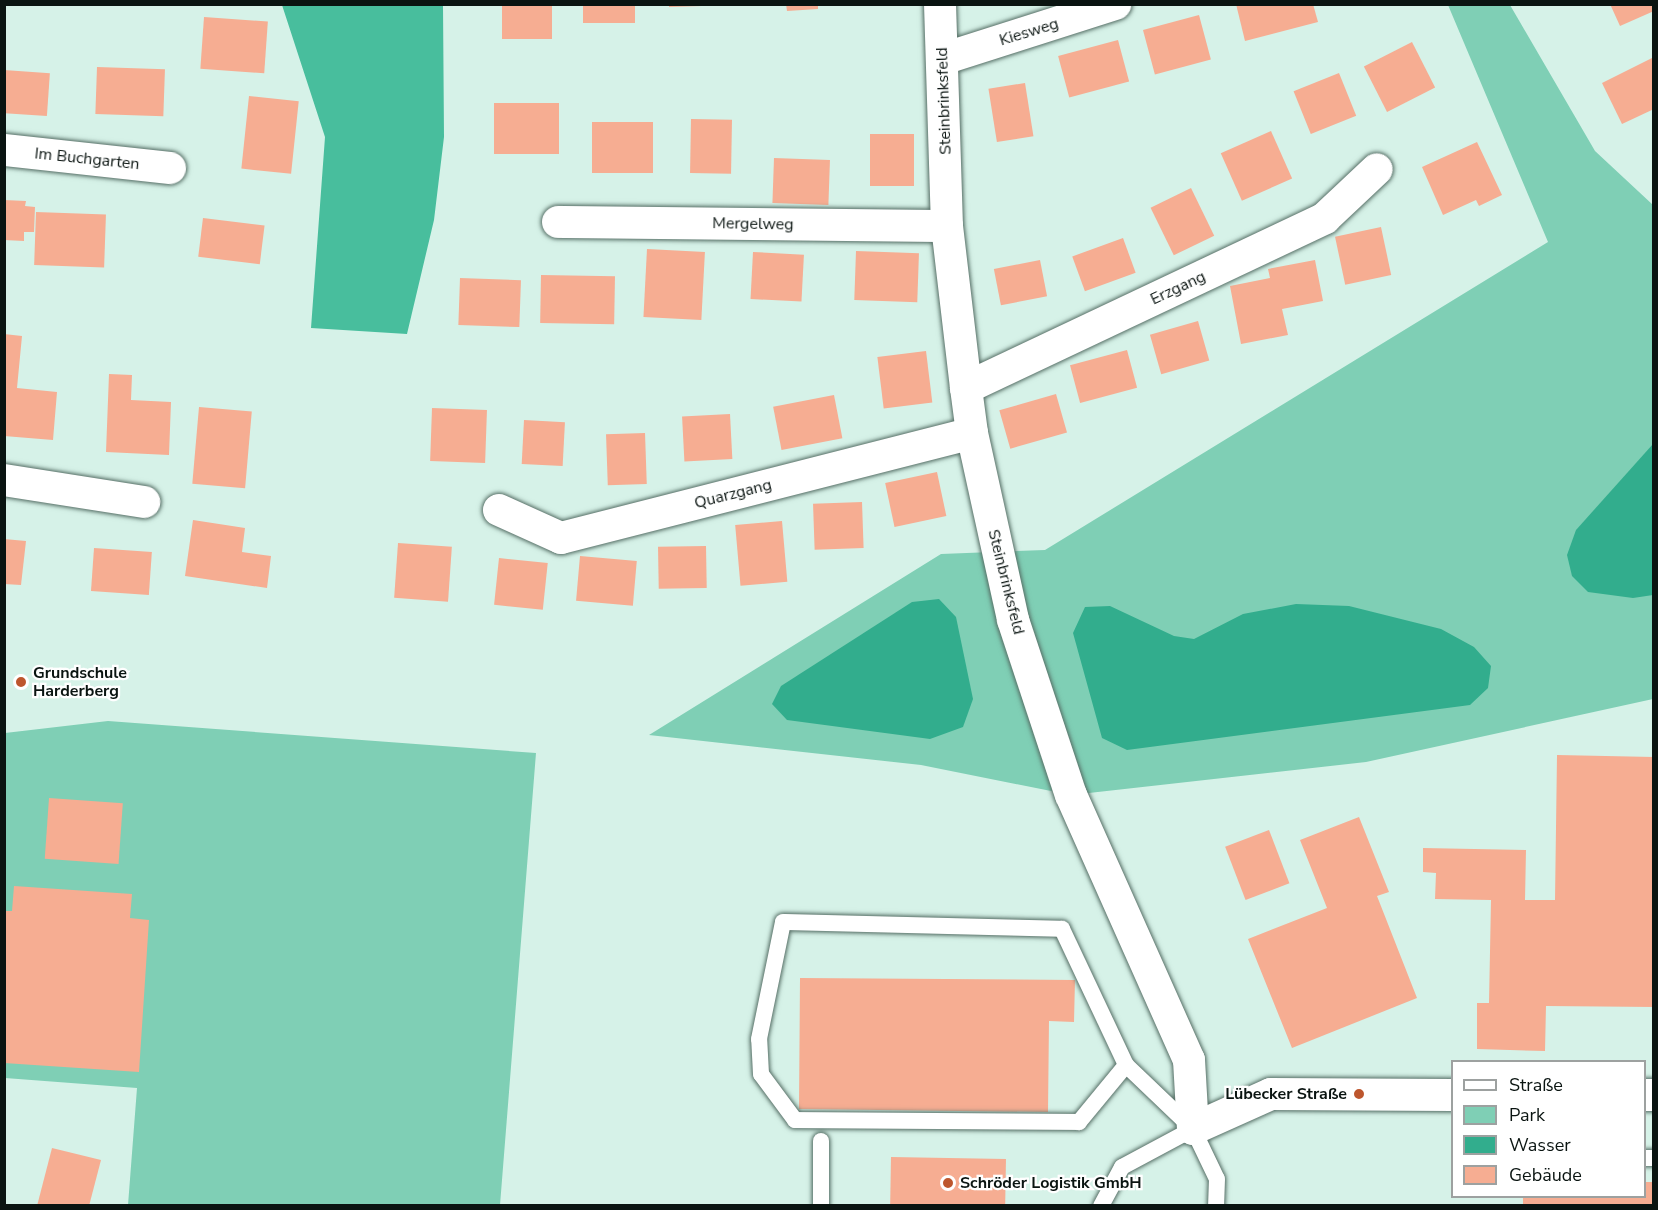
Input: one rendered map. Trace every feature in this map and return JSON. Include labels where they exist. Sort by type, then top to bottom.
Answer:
[{"type":"street","name":"Steinbrinksfeld","points":[[940,4],[947,226],[966,388],[972,433],[1013,620],[1071,795],[1189,1060],[1193,1129]]},
{"type":"street","name":"Kiesweg","points":[[943,59],[1115,4]]},
{"type":"street","name":"Im Buchgarten","points":[[4,150],[170,168]]},
{"type":"street","name":"Erzgang","points":[[966,388],[1326,218],[1377,169]]},
{"type":"street","name":"Mergelweg","points":[[558,222],[947,226]]},
{"type":"street","name":"Quarzgang","points":[[499,510],[561,538],[972,433]]},
{"type":"street","points":[[4,480],[144,502]]},
{"type":"street","points":[[1193,1129],[1271,1094],[1451,1095]]},
{"type":"lane","points":[[1126,1065],[1079,1122],[795,1120],[761,1074],[759,1039],[783,922],[1062,929],[1126,1065],[1193,1129],[1217,1179],[1216,1206]]},
{"type":"lane","points":[[1101,1206],[1122,1167],[1193,1129]]},
{"type":"lane","points":[[821,1141],[821,1206]]},
{"type":"green space","points":[[1448,5],[1510,5],[1595,151],[1653,205],[1653,699],[1366,762],[1071,795],[921,765],[649,735],[941,554],[1045,550],[1548,242]]},
{"type":"green space","points":[[108,721],[536,753],[500,1205],[128,1205],[137,1088],[5,1078],[5,733]]},
{"type":"shaded area","points":[[282,5],[443,5],[444,137],[434,220],[407,334],[311,328],[325,137]]},
{"type":"water","points":[[1653,444],[1653,595],[1633,598],[1588,592],[1572,576],[1567,555],[1576,530]]},
{"type":"water","points":[[939,599],[956,617],[973,699],[963,727],[930,739],[787,720],[772,704],[781,686],[912,602]]},
{"type":"water","points":[[1296,604],[1349,606],[1441,629],[1474,647],[1491,666],[1488,688],[1470,705],[1127,750],[1102,738],[1073,633],[1085,607],[1110,606],[1174,636],[1194,639],[1243,614]]},
{"type":"building","points":[[502,4],[552,4],[552,39],[502,39]]},
{"type":"building","points":[[583,4],[635,4],[635,23],[583,23]]},
{"type":"building","points":[[669,4],[702,4],[702,6],[669,7]]},
{"type":"building","points":[[786,4],[818,4],[818,9],[787,11]]},
{"type":"building","points":[[1236,4],[1313,4],[1318,22],[1245,41]]},
{"type":"building","points":[[1610,4],[1654,4],[1654,11],[1620,26]]},
{"type":"building","points":[[1199,15],[1211,59],[1155,74],[1143,30]]},
{"type":"building","points":[[204,17],[268,21],[264,73],[200,69]]},
{"type":"building","points":[[1118,40],[1129,82],[1069,98],[1058,56]]},
{"type":"building","points":[[1412,42],[1435,87],[1387,112],[1364,67]]},
{"type":"building","points":[[1654,57],[1654,109],[1622,124],[1602,83]]},
{"type":"building","points":[[97,67],[165,69],[163,116],[95,114]]},
{"type":"building","points":[[4,70],[50,73],[47,116],[4,113]]},
{"type":"building","points":[[1339,73],[1356,116],[1311,134],[1294,91]]},
{"type":"building","points":[[1025,83],[1033,136],[997,142],[988,89]]},
{"type":"building","points":[[249,96],[299,101],[291,174],[241,169]]},
{"type":"building","points":[[494,103],[559,103],[559,154],[494,154]]},
{"type":"building","points":[[691,119],[732,120],[731,174],[690,173]]},
{"type":"building","points":[[592,122],[653,122],[653,173],[592,173]]},
{"type":"building","points":[[1271,131],[1292,179],[1242,201],[1221,153]]},
{"type":"building","points":[[870,134],[914,134],[914,186],[870,186]]},
{"type":"building","points":[[1477,142],[1502,195],[1479,206],[1476,200],[1443,215],[1422,167]]},
{"type":"building","points":[[774,158],[830,160],[828,205],[772,203]]},
{"type":"building","points":[[1191,188],[1214,236],[1174,255],[1151,208]]},
{"type":"building","points":[[4,200],[26,201],[25,206],[35,207],[34,232],[24,232],[24,241],[4,240]]},
{"type":"building","points":[[36,212],[106,214],[104,267],[34,265]]},
{"type":"building","points":[[203,218],[265,226],[260,264],[198,257]]},
{"type":"building","points":[[1381,227],[1391,275],[1345,285],[1335,237]]},
{"type":"building","points":[[1123,238],[1136,273],[1085,291],[1072,256]]},
{"type":"building","points":[[647,249],[705,252],[701,320],[643,317]]},
{"type":"building","points":[[856,251],[919,253],[917,302],[854,300]]},
{"type":"building","points":[[753,252],[804,255],[801,302],[751,299]]},
{"type":"building","points":[[1040,260],[1047,296],[1001,305],[994,269]]},
{"type":"building","points":[[1315,260],[1323,301],[1282,309],[1288,335],[1241,344],[1230,286],[1270,278],[1268,269]]},
{"type":"building","points":[[541,275],[615,276],[614,324],[540,323]]},
{"type":"building","points":[[460,278],[521,280],[519,327],[458,325]]},
{"type":"building","points":[[1198,321],[1209,360],[1161,374],[1150,335]]},
{"type":"building","points":[[4,334],[22,336],[17,388],[57,392],[53,440],[4,436]]},
{"type":"building","points":[[1127,350],[1137,388],[1080,403],[1070,365]]},
{"type":"building","points":[[926,351],[932,403],[884,409],[877,357]]},
{"type":"building","points":[[109,374],[132,375],[131,400],[171,402],[169,455],[106,452]]},
{"type":"building","points":[[1056,394],[1067,432],[1010,449],[999,410]]},
{"type":"building","points":[[834,395],[842,438],[782,450],[773,407]]},
{"type":"building","points":[[199,407],[252,412],[245,488],[192,484]]},
{"type":"building","points":[[432,408],[487,410],[485,463],[430,461]]},
{"type":"building","points":[[730,414],[732,459],[684,461],[682,417]]},
{"type":"building","points":[[524,420],[565,422],[563,466],[522,464]]},
{"type":"building","points":[[645,433],[647,484],[608,485],[606,434]]},
{"type":"building","points":[[937,472],[946,516],[895,527],[885,483]]},
{"type":"building","points":[[862,502],[864,548],[815,550],[813,504]]},
{"type":"building","points":[[193,520],[245,528],[242,552],[271,556],[267,588],[185,576]]},
{"type":"building","points":[[782,521],[787,582],[740,586],[735,525]]},
{"type":"building","points":[[4,539],[26,541],[21,585],[4,584]]},
{"type":"building","points":[[398,543],[452,547],[448,602],[394,598]]},
{"type":"building","points":[[706,546],[707,588],[659,589],[658,547]]},
{"type":"building","points":[[94,548],[152,552],[149,595],[91,591]]},
{"type":"building","points":[[580,556],[637,561],[633,606],[576,601]]},
{"type":"building","points":[[499,558],[548,563],[543,610],[494,605]]},
{"type":"building","points":[[1557,755],[1654,757],[1654,1007],[1546,1006],[1545,1051],[1477,1049],[1477,1003],[1489,1003],[1491,900],[1435,899],[1436,873],[1423,872],[1423,848],[1526,850],[1525,900],[1555,900]]},
{"type":"building","points":[[49,798],[123,803],[119,864],[45,859]]},
{"type":"building","points":[[1359,817],[1389,892],[1377,896],[1417,998],[1292,1048],[1248,939],[1327,908],[1300,840]]},
{"type":"building","points":[[1269,830],[1289,883],[1246,900],[1225,847]]},
{"type":"building","points":[[14,886],[132,894],[130,918],[149,920],[139,1072],[4,1063],[4,911],[12,911]]},
{"type":"building","points":[[800,978],[1075,980],[1074,1022],[1049,1021],[1048,1112],[799,1109]]},
{"type":"building","points":[[52,1148],[101,1160],[89,1206],[37,1206]]},
{"type":"building","name":"Schröder Logistik GmbH","points":[[891,1157],[1006,1159],[1005,1206],[890,1206]]},
{"type":"building","points":[[1646,1182],[1654,1182],[1654,1206],[1523,1206],[1523,1198],[1646,1198]]},
{"type":"place","name":"Grundschule Harderberg","points":[[21,682]]},
{"type":"place","name":"Lübecker Straße","points":[[1359,1094]]},
{"type":"place","name":"Schröder Logistik GmbH","points":[[948,1183]]}]
